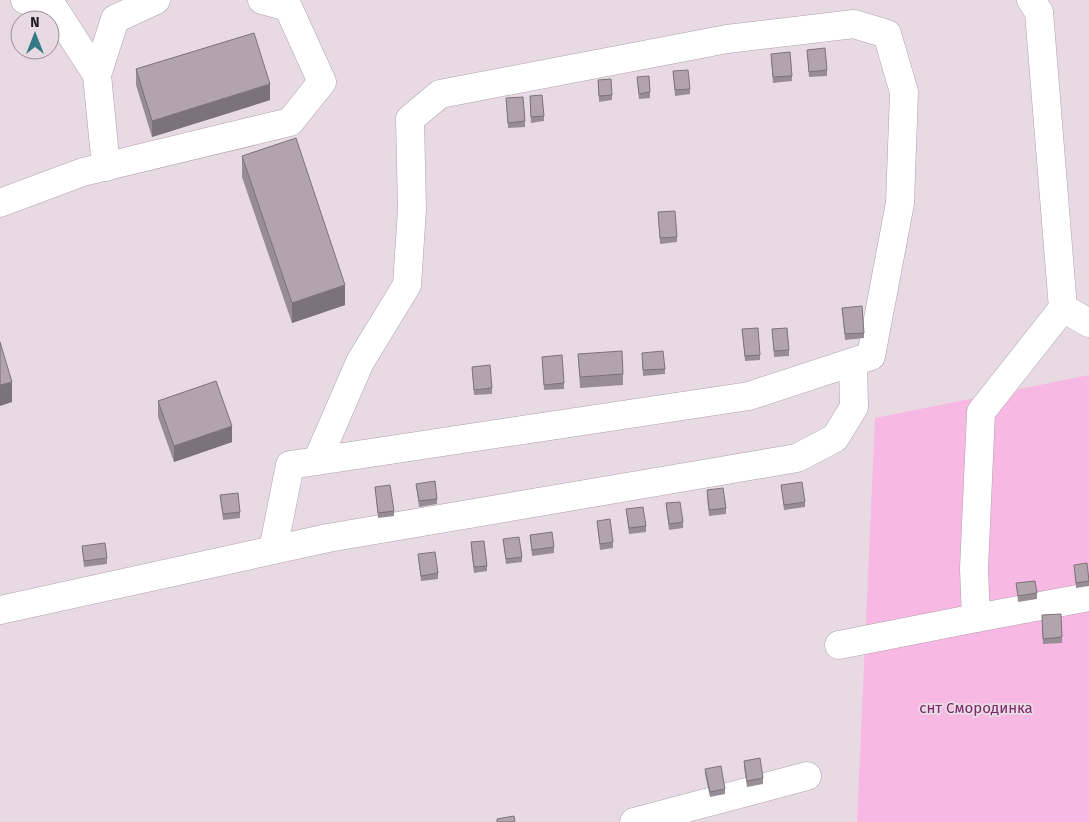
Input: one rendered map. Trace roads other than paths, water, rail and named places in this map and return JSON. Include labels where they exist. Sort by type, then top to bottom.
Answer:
[{"type":"street","points":[[25,0],[55,10],[96,75]]},
{"type":"street","points":[[106,166],[96,75],[115,19],[156,0]]},
{"type":"street","points":[[0,203],[83,172],[290,122],[322,82],[288,7],[262,0]]},
{"type":"street","points":[[976,618],[974,569],[981,412],[1063,308],[1038,12],[1032,0]]},
{"type":"street","points":[[273,550],[290,466],[317,462],[749,396],[871,356],[900,203],[904,92],[887,34],[854,24],[727,39],[440,94],[410,119],[412,209],[407,285],[360,362],[317,462]]},
{"type":"street","points":[[1063,308],[1089,323]]},
{"type":"street","points":[[0,610],[328,538],[797,458],[835,438],[854,407],[853,362]]},
{"type":"street","points":[[839,645],[1089,596]]},
{"type":"street","points":[[634,822],[807,776]]},
{"type":"park label","name":"снт Смородинка","points":[[976,708]]}]
